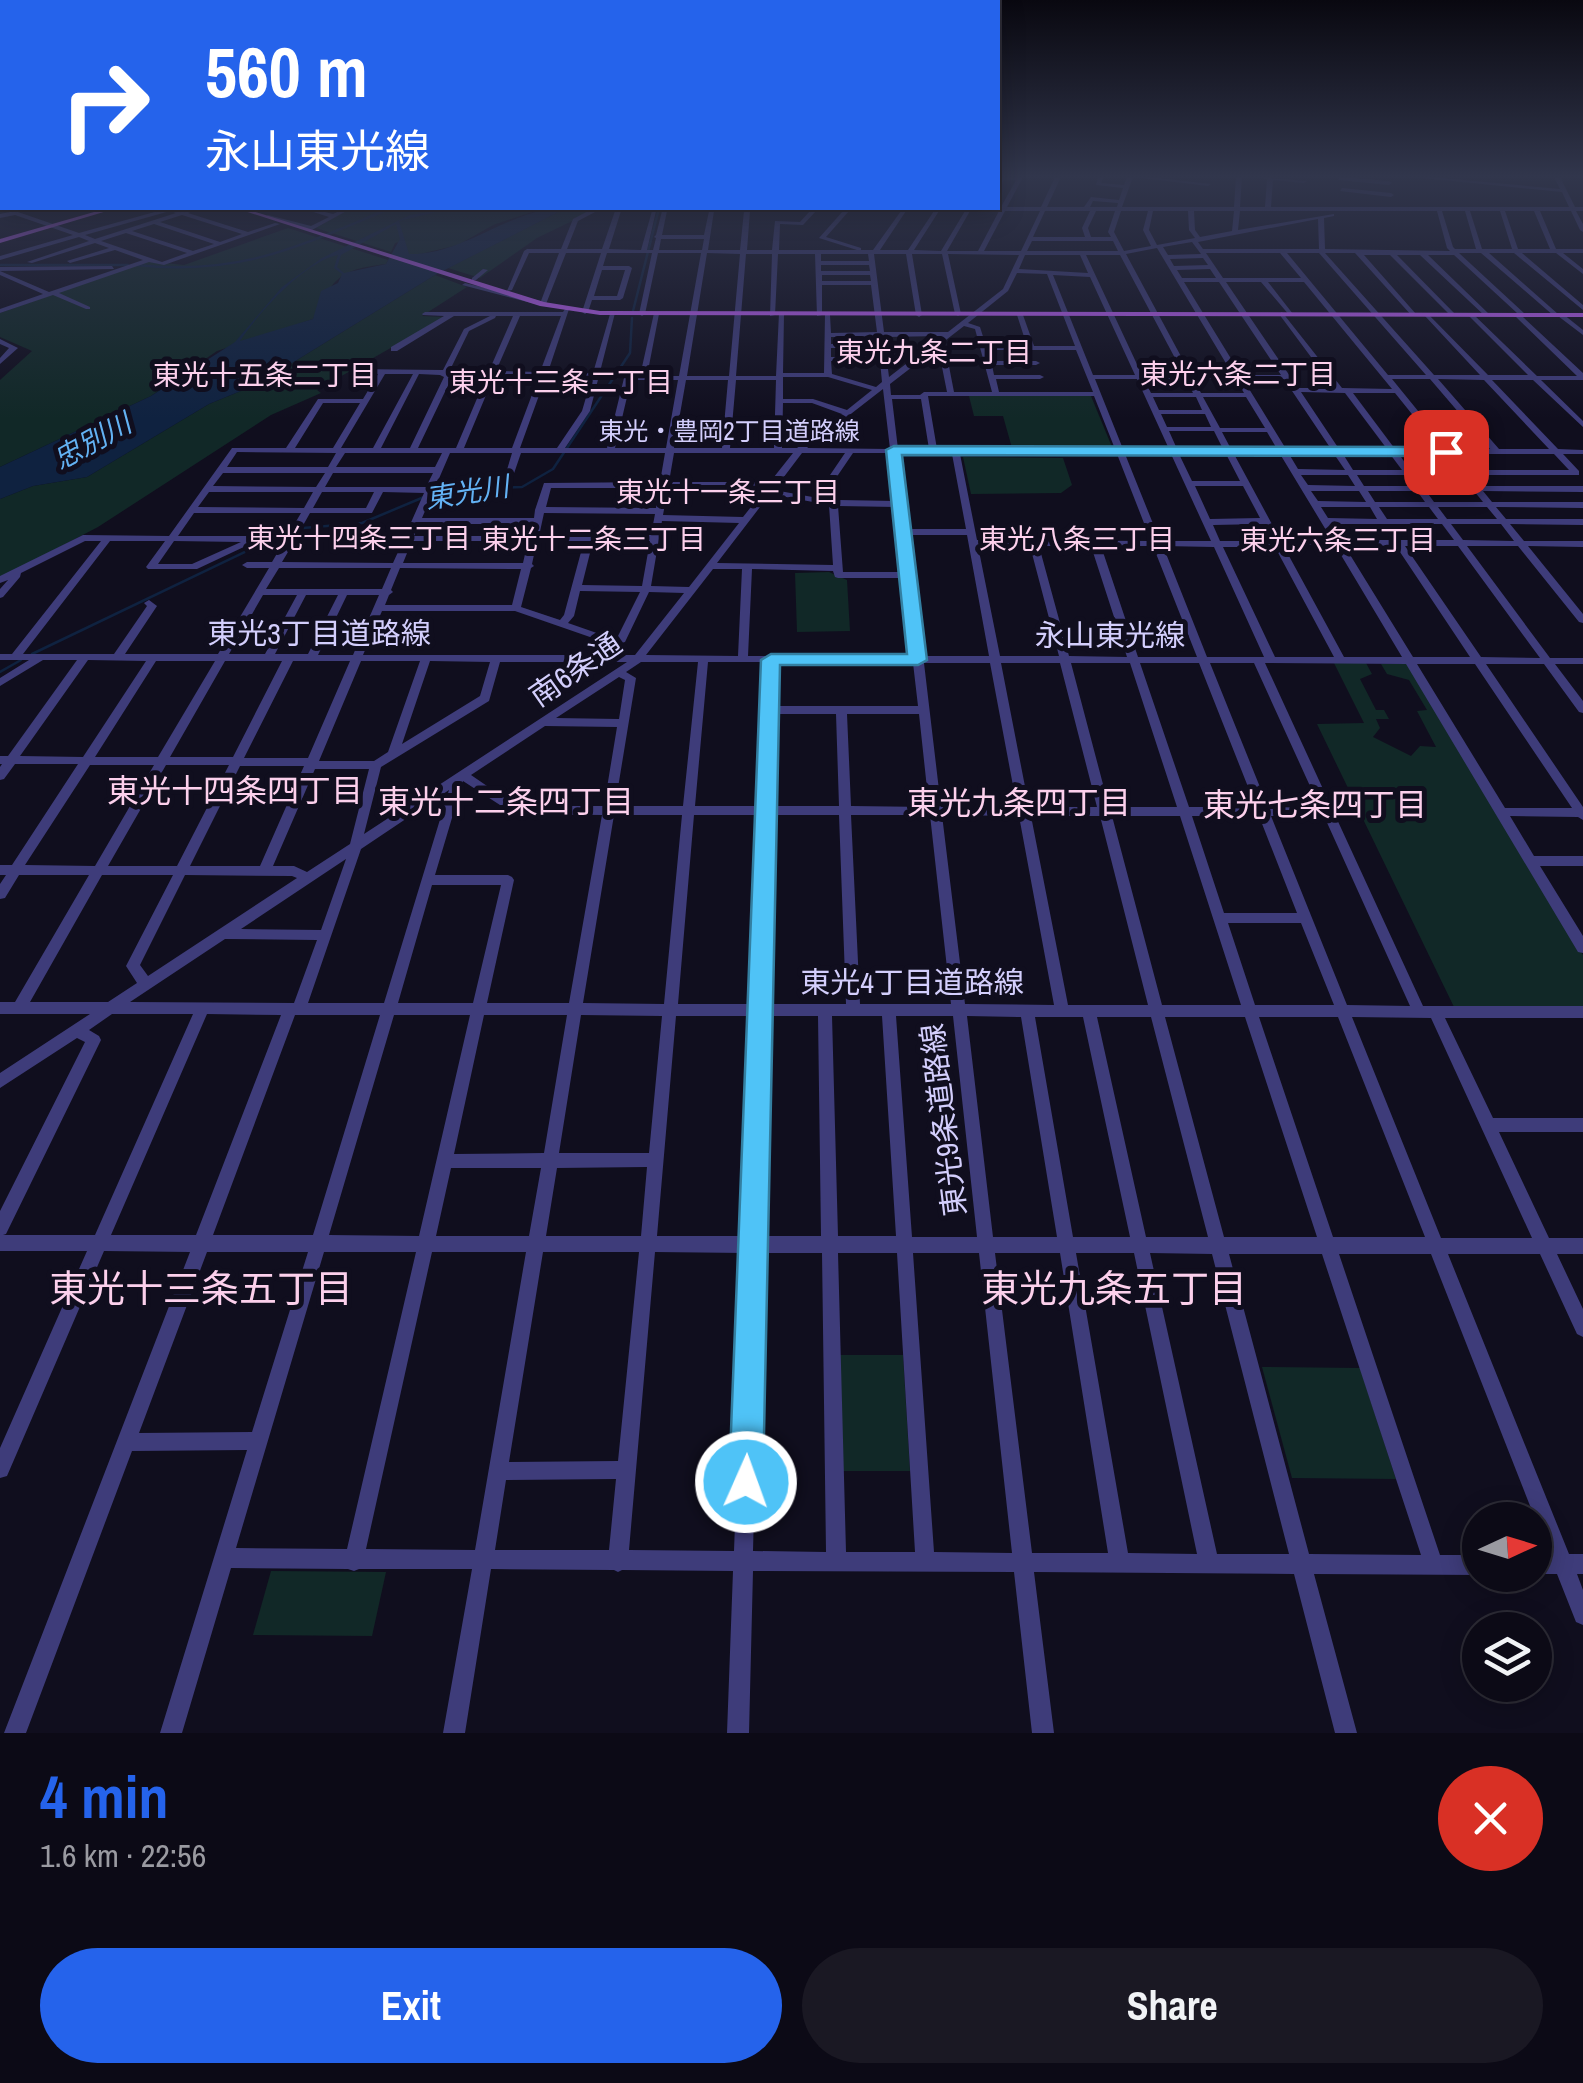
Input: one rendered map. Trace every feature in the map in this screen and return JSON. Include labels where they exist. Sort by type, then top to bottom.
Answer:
[{"type":"main road","points":[[398,258],[565,312],[1583,312]]},
{"type":"street","points":[[30,262],[42,258]]},
{"type":"street","points":[[0,266],[86,258]]},
{"type":"street","points":[[142,258],[162,264],[179,258]]},
{"type":"street","points":[[508,290],[524,258]]},
{"type":"street","points":[[469,280],[543,303],[560,258]]},
{"type":"street","points":[[585,312],[602,258]]},
{"type":"street","points":[[642,314],[648,258]]},
{"type":"street","points":[[381,608],[516,608],[613,642],[621,640],[646,589],[701,258]]},
{"type":"street","points":[[726,451],[741,258]]},
{"type":"street","points":[[776,258],[778,451]]},
{"type":"street","points":[[818,258],[828,335],[828,376]]},
{"type":"street","name":"東光9条道路線","points":[[872,258],[884,359],[883,389],[894,450],[1043,1733]]},
{"type":"street","points":[[911,258],[920,315]]},
{"type":"street","points":[[946,258],[958,314]]},
{"type":"street","name":"南6条通","points":[[1,1079],[637,660],[800,450],[1006,290],[1024,258]]},
{"type":"street","points":[[1084,258],[1217,544],[1328,812],[1489,1125],[1583,1328]]},
{"type":"street","points":[[1125,258],[1341,660]]},
{"type":"street","points":[[1165,258],[1583,948]]},
{"type":"street","points":[[1207,258],[1582,814]]},
{"type":"street","points":[[1252,258],[1286,314],[1583,709]]},
{"type":"street","points":[[1289,258],[1583,620]]},
{"type":"street","points":[[1328,258],[1582,544]]},
{"type":"street","points":[[1362,258],[1414,315]]},
{"type":"street","points":[[1397,258],[1453,315]]},
{"type":"street","points":[[1427,258],[1486,315]]},
{"type":"street","points":[[1460,258],[1583,377]]},
{"type":"street","points":[[1490,258],[1583,333]]},
{"type":"street","points":[[1524,258],[1583,312]]},
{"type":"street","points":[[0,310],[148,260]]},
{"type":"street","points":[[818,263],[872,263]]},
{"type":"street","points":[[0,266],[123,268]]},
{"type":"street","points":[[0,266],[88,308]]},
{"type":"street","points":[[1172,268],[1213,267]]},
{"type":"street","points":[[51,268],[83,282]]},
{"type":"street","points":[[589,298],[620,298],[629,268],[599,268]]},
{"type":"street","points":[[469,280],[484,270]]},
{"type":"street","points":[[1018,271],[1092,275]]},
{"type":"street","points":[[818,273],[873,273]]},
{"type":"street","points":[[1050,275],[1436,1245],[1573,1564],[1583,1615]]},
{"type":"street","points":[[1180,280],[1306,280]]},
{"type":"street","points":[[819,283],[875,283]]},
{"type":"street","points":[[0,301],[12,306]]},
{"type":"street","points":[[426,314],[565,312],[506,486],[450,494]]},
{"type":"street","points":[[394,349],[454,314]]},
{"type":"street","points":[[413,450],[466,330],[500,314]]},
{"type":"street","points":[[459,450],[517,314]]},
{"type":"street","points":[[563,452],[586,411],[614,314]]},
{"type":"street","points":[[642,378],[656,314]]},
{"type":"street","points":[[1020,315],[1046,394]]},
{"type":"street","points":[[1427,315],[1580,476]]},
{"type":"street","points":[[1471,315],[1583,425]]},
{"type":"street","points":[[966,324],[978,328],[996,394]]},
{"type":"street","points":[[828,335],[950,334]]},
{"type":"street","points":[[0,341],[14,348],[0,362]]},
{"type":"street","points":[[828,346],[882,346]]},
{"type":"street","points":[[984,348],[1078,348]]},
{"type":"street","points":[[924,354],[944,361],[952,394]]},
{"type":"street","points":[[828,359],[884,359]]},
{"type":"street","points":[[987,363],[1036,363]]},
{"type":"street","points":[[355,371],[597,375]]},
{"type":"street","points":[[18,1008],[295,532],[381,374]]},
{"type":"street","points":[[376,450],[416,374]]},
{"type":"street","points":[[610,452],[628,378],[828,376],[925,397],[1097,394]]},
{"type":"street","points":[[1090,376],[1288,377]]},
{"type":"street","points":[[1387,378],[1583,377]]},
{"type":"street","points":[[991,378],[1040,378]]},
{"type":"street","points":[[1297,390],[1397,391]]},
{"type":"street","points":[[1148,395],[1248,395]]},
{"type":"street","points":[[925,397],[933,450]]},
{"type":"street","points":[[289,450],[321,401],[366,401]]},
{"type":"street","points":[[779,401],[813,401],[846,412]]},
{"type":"street","points":[[1155,412],[1207,412]]},
{"type":"street","points":[[1163,429],[1270,430]]},
{"type":"street","name":"東光・豊岡2丁目道路線","points":[[220,470],[235,450],[1583,452]]},
{"type":"street","points":[[265,870],[447,450]]},
{"type":"street","points":[[851,450],[832,478],[838,576],[908,576]]},
{"type":"street","points":[[955,450],[1062,1010]]},
{"type":"street","points":[[0,580],[82,538],[170,538],[256,539],[194,567],[151,567],[170,538],[220,470],[438,470]]},
{"type":"street","points":[[1296,472],[1519,472],[1580,476]]},
{"type":"street","points":[[1189,484],[1245,484]]},
{"type":"street","points":[[516,608],[547,485],[770,488],[834,503],[900,504]]},
{"type":"street","points":[[1305,488],[1583,489]]},
{"type":"street","points":[[206,489],[428,494]]},
{"type":"street","points":[[191,510],[369,511],[380,490]]},
{"type":"street","points":[[1315,504],[1583,505]]},
{"type":"street","points":[[418,522],[658,515],[744,520]]},
{"type":"street","points":[[1206,522],[1266,521]]},
{"type":"street","points":[[1325,521],[1583,522]]},
{"type":"street","points":[[295,532],[411,540],[654,538]]},
{"type":"street","points":[[903,532],[1034,543],[1582,544]]},
{"type":"street","points":[[0,683],[27,658],[108,538]]},
{"type":"street","points":[[562,624],[570,616],[589,538]]},
{"type":"street","points":[[1034,543],[1346,1733]]},
{"type":"street","points":[[1095,543],[1434,1565]]},
{"type":"street","points":[[247,565],[529,566]]},
{"type":"street","points":[[710,566],[838,568]]},
{"type":"street","points":[[743,660],[746,569]]},
{"type":"street","points":[[0,596],[22,570]]},
{"type":"street","points":[[576,588],[692,590]]},
{"type":"street","points":[[260,592],[388,592]]},
{"type":"street","points":[[268,658],[303,592]]},
{"type":"street","points":[[312,658],[344,592]]},
{"type":"street","points":[[117,658],[152,606],[149,603]]},
{"type":"street","name":"東光3丁目道路線","points":[[0,658],[637,660]]},
{"type":"street","points":[[0,776],[6,760],[84,658]]},
{"type":"street","points":[[0,894],[153,658]]},
{"type":"street","points":[[146,984],[133,966],[289,658]]},
{"type":"street","points":[[392,754],[426,659]]},
{"type":"street","points":[[6,760],[376,765],[484,698],[496,659]]},
{"type":"street","name":"永山東光線","points":[[637,660],[1583,661]]},
{"type":"street","points":[[618,1562],[645,1243],[703,660]]},
{"type":"street","points":[[738,1733],[771,660]]},
{"type":"street","points":[[454,1733],[631,678],[618,672]]},
{"type":"street","points":[[769,710],[924,710]]},
{"type":"street","points":[[841,710],[853,1010]]},
{"type":"street","points":[[543,722],[624,723]]},
{"type":"street","points":[[15,1733],[201,1243],[325,935],[376,765]]},
{"type":"street","points":[[171,1733],[460,777],[514,810],[1328,812]]},
{"type":"street","points":[[1500,812],[1582,814]]},
{"type":"street","points":[[1530,861],[1583,861]]},
{"type":"street","points":[[0,870],[294,870],[307,878]]},
{"type":"street","points":[[354,1561],[508,880],[428,880]]},
{"type":"street","points":[[1219,918],[1305,918]]},
{"type":"street","points":[[222,934],[325,935]]},
{"type":"street","name":"東光4丁目道路線","points":[[0,1008],[1583,1012]]},
{"type":"street","points":[[0,1469],[204,1008]]},
{"type":"street","points":[[825,1010],[836,1562]]},
{"type":"street","points":[[888,1010],[925,1562]]},
{"type":"street","points":[[1028,1010],[1120,1564]]},
{"type":"street","points":[[1089,1010],[1208,1563]]},
{"type":"street","points":[[0,1228],[94,1040],[78,1030]]},
{"type":"street","points":[[1489,1125],[1583,1125]]},
{"type":"street","points":[[446,1161],[654,1160]]},
{"type":"street","points":[[0,1243],[1583,1246]]},
{"type":"street","points":[[125,1442],[258,1441]]},
{"type":"street","points":[[498,1471],[626,1470]]},
{"type":"street","points":[[224,1558],[1462,1564]]},
{"type":"green space","points":[[204,258],[388,260],[386,264],[357,269],[339,278],[313,319],[217,351],[151,396],[0,467],[0,380],[32,351],[0,337],[0,313],[147,261],[184,265]]},
{"type":"green space","points":[[468,258],[509,258],[480,278],[448,268]]},
{"type":"green space","points":[[435,275],[467,287],[422,316],[445,317],[317,390],[321,393],[271,415],[98,527],[0,578],[0,499],[33,486],[87,477],[209,404],[258,384]]},
{"type":"green space","points":[[969,396],[1091,396],[1112,447],[1012,448],[1003,416],[974,416]]},
{"type":"green space","points":[[963,457],[1063,458],[1072,485],[1061,493],[971,494]]},
{"type":"green space","points":[[829,572],[847,580],[850,631],[797,632],[795,573]]},
{"type":"green space","points":[[1334,663],[1366,663],[1372,674],[1360,679],[1376,710],[1384,710],[1389,719],[1376,719],[1380,728],[1373,737],[1411,756],[1420,746],[1436,747],[1417,711],[1427,710],[1409,680],[1387,674],[1381,664],[1409,664],[1583,955],[1583,1008],[1454,1007],[1317,724],[1364,723]]},
{"type":"green space","points":[[840,1355],[903,1355],[910,1471],[843,1471]]},
{"type":"green space","points":[[1262,1367],[1360,1368],[1396,1479],[1292,1478]]},
{"type":"green space","points":[[271,1571],[386,1572],[372,1636],[253,1635]]},
{"type":"water","name":"忠別川","points":[[322,258],[331,258],[297,278],[270,303],[240,341],[313,319],[321,291],[338,283],[342,274],[334,268],[337,258],[337,267],[344,273],[386,264],[389,258],[468,258],[258,384],[209,404],[87,477],[33,486],[0,499],[0,467],[151,396],[235,342],[282,287]]},
{"type":"waterway","points":[[136,265],[207,266],[256,258]]},
{"type":"waterway","name":"東光川","points":[[633,311],[646,258]]},
{"type":"waterway","points":[[0,265],[128,265]]},
{"type":"waterway","name":"東光川","points":[[456,489],[522,487],[553,469],[630,353],[632,318]]},
{"type":"waterway","name":"東光川","points":[[432,495],[448,491]]},
{"type":"waterway","name":"東光川","points":[[303,528],[362,523],[424,497]]},
{"type":"waterway","name":"東光川","points":[[32,654],[295,528]]},
{"type":"waterway","name":"東光川","points":[[0,672],[21,660]]},
{"type":"district","name":"東光九条二丁目","points":[[934,352]]},
{"type":"district","name":"東光六条二丁目","points":[[1238,374]]},
{"type":"district","name":"東光十五条二丁目","points":[[265,375]]},
{"type":"district","name":"東光十三条二丁目","points":[[561,382]]},
{"type":"district","name":"東光十一条三丁目","points":[[728,492]]},
{"type":"district","name":"東光十四条三丁目","points":[[359,538]]},
{"type":"district","name":"東光十二条三丁目","points":[[594,539]]},
{"type":"district","name":"東光八条三丁目","points":[[1077,539]]},
{"type":"district","name":"東光六条三丁目","points":[[1338,540]]},
{"type":"district","name":"東光十四条四丁目","points":[[235,790]]},
{"type":"district","name":"東光十二条四丁目","points":[[506,801]]},
{"type":"district","name":"東光九条四丁目","points":[[1019,802]]},
{"type":"district","name":"東光七条四丁目","points":[[1315,804]]},
{"type":"district","name":"東光十三条五丁目","points":[[201,1288]]},
{"type":"district","name":"東光九条五丁目","points":[[1114,1288]]},
{"type":"route","points":[[746,1482],[771,660],[918,660],[894,450],[1446,452]]}]
